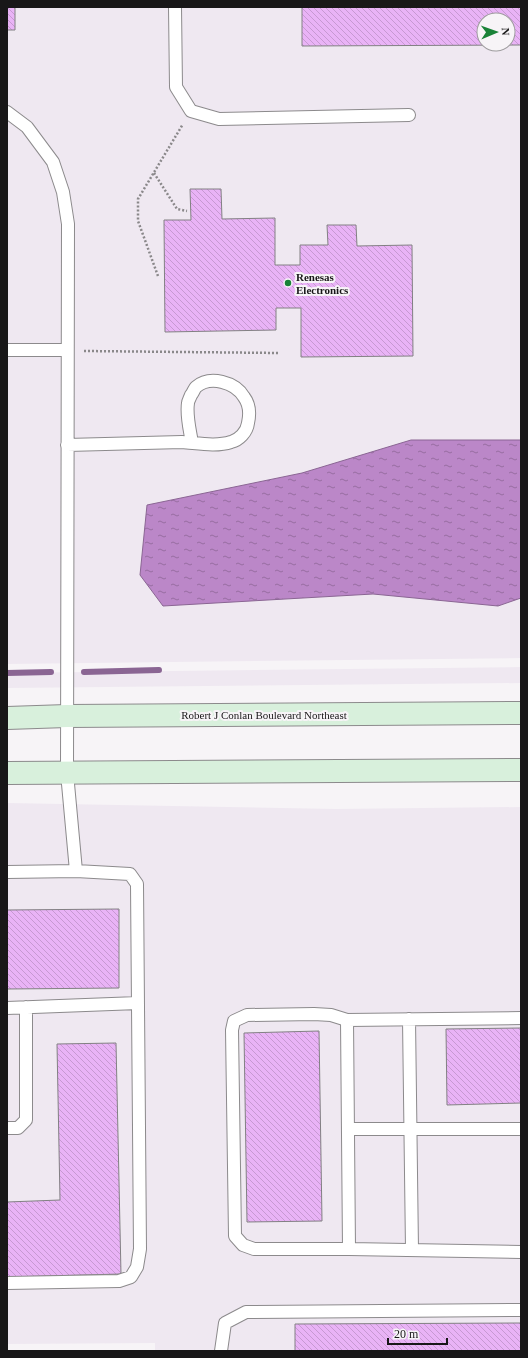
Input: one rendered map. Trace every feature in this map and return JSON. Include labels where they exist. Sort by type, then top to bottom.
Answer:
[{"type":"main road","name":"Robert J Conlan Boulevard Northeast","points":[[7,718],[67,716],[521,713]]},
{"type":"main road","points":[[7,773],[521,770]]},
{"type":"lane","points":[[175,7],[176,87],[191,111],[219,119],[409,115]]},
{"type":"lane","points":[[7,112],[27,127],[52,162],[63,192],[68,224],[67,773],[76,871]]},
{"type":"lane","points":[[7,350],[67,350]]},
{"type":"lane","points":[[67,445],[220,444],[231,442],[240,438],[248,428],[249,416],[249,407],[244,396],[234,386],[219,382],[207,382],[196,388],[188,402],[187,413],[192,443]]},
{"type":"lane","points":[[7,872],[76,871],[130,874],[137,884],[140,1250],[137,1267],[131,1277],[119,1281],[7,1283]]},
{"type":"lane","points":[[7,1008],[138,1003]]},
{"type":"lane","points":[[7,1128],[18,1128],[26,1120],[26,1007]]},
{"type":"lane","points":[[521,1018],[347,1020],[331,1015],[314,1014],[247,1015],[234,1021],[232,1030],[236,1236],[243,1245],[254,1249],[521,1252]]},
{"type":"lane","points":[[409,1019],[412,1250]]},
{"type":"lane","points":[[347,1020],[349,1249]]},
{"type":"lane","points":[[348,1129],[521,1129]]},
{"type":"lane","points":[[221,1351],[225,1323],[246,1312],[521,1310]]},
{"type":"path","points":[[158,276],[138,222],[138,199],[191,111]]},
{"type":"path","points":[[154,173],[177,209],[187,211]]},
{"type":"path","points":[[67,350],[279,353]]},
{"type":"shaded area","points":[[7,7],[521,7],[521,658],[7,664]]},
{"type":"shaded area","points":[[521,667],[521,683],[7,688],[7,673]]},
{"type":"shaded area","points":[[7,803],[336,809],[521,807],[521,1351],[155,1351],[155,1343],[7,1344]]},
{"type":"water","points":[[411,440],[521,440],[521,598],[498,606],[373,594],[163,606],[140,575],[147,505],[302,473]]},
{"type":"building","points":[[7,7],[15,7],[15,30],[7,30]]},
{"type":"building","points":[[302,7],[521,7],[521,45],[516,45],[516,12],[476,12],[476,45],[302,46]]},
{"type":"building","name":"Renesas Electronics","points":[[190,189],[221,189],[222,219],[275,218],[275,265],[300,265],[300,245],[328,245],[327,225],[356,225],[357,246],[412,245],[413,356],[301,357],[301,308],[276,308],[276,330],[165,332],[164,220],[191,220]]},
{"type":"building","points":[[119,909],[119,988],[7,989],[7,910]]},
{"type":"building","points":[[521,1028],[521,1103],[447,1105],[446,1029]]},
{"type":"building","points":[[319,1031],[322,1221],[247,1222],[244,1033]]},
{"type":"building","points":[[116,1043],[121,1274],[7,1277],[7,1202],[60,1200],[57,1044]]},
{"type":"building","points":[[521,1323],[521,1351],[295,1351],[295,1324]]},
{"type":"waterway","points":[[84,672],[159,670]]},
{"type":"waterway","points":[[7,673],[51,672]]},
{"type":"place","name":"Renesas Electronics","points":[[288,283]]}]
